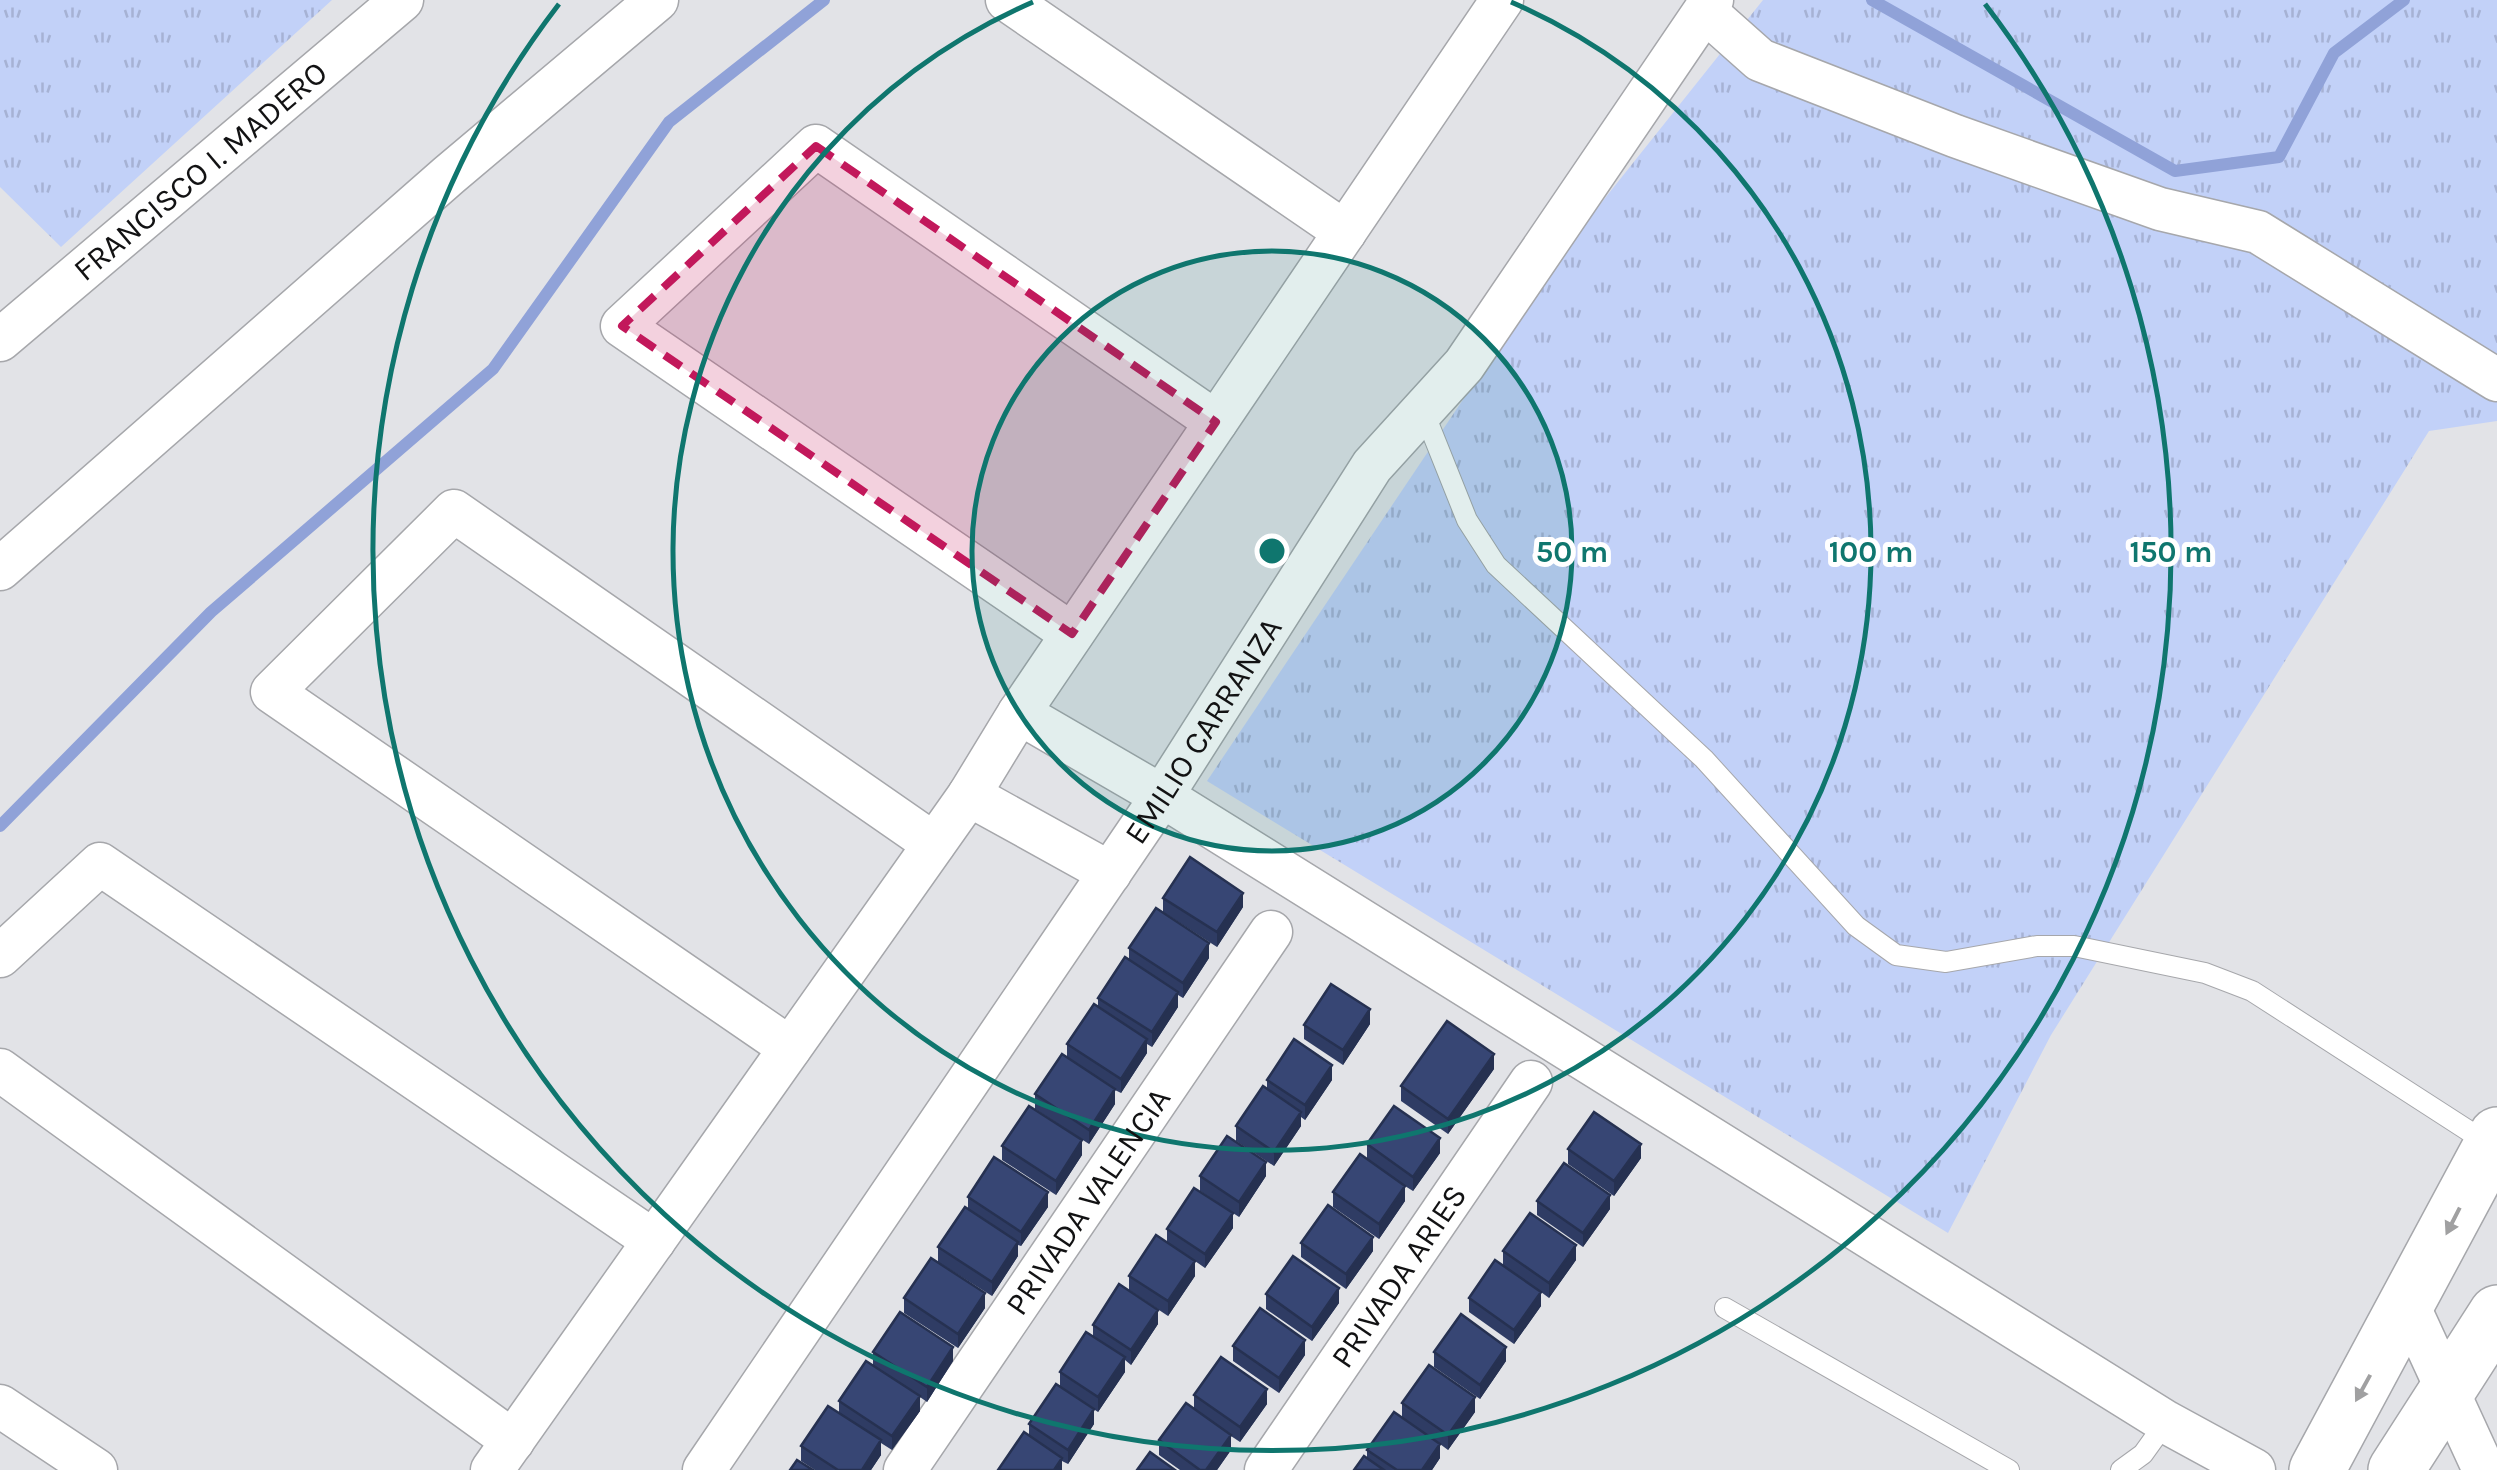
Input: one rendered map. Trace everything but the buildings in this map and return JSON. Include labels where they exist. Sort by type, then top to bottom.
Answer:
[{"type":"main road","points":[[2317,1470],[2409,1307],[2494,1141]]},
{"type":"main road","points":[[2396,1470],[2450,1392],[2497,1313]]},
{"type":"street","name":"FRANCISCO I. MADERO","points":[[0,340],[402,0]]},
{"type":"street","points":[[0,569],[449,176],[657,0]]},
{"type":"street","points":[[1007,0],[1344,232]]},
{"type":"street","points":[[0,1070],[503,1456],[969,795],[1019,713],[1344,232],[1484,6]]},
{"type":"street","points":[[1709,6],[1760,60],[1955,136],[2160,208],[2258,232],[2497,380]]},
{"type":"street","name":"EMILIO CARRANZA","points":[[704,1470],[1162,796],[1372,466],[1464,365],[1709,6]]},
{"type":"street","points":[[1072,634],[622,326],[816,146],[1216,422]]},
{"type":"street","points":[[790,1048],[272,692],[454,511],[934,844]]},
{"type":"street","points":[[1019,713],[1162,796],[2166,1422],[2254,1470]]},
{"type":"street","points":[[969,795],[1110,873]]},
{"type":"street","points":[[0,956],[100,864],[654,1241]]},
{"type":"street","name":"PRIVADA VALENCIA","points":[[906,1470],[1271,932]]},
{"type":"street","name":"PRIVADA ARIES","points":[[1266,1470],[1530,1082]]},
{"type":"street","points":[[2409,1307],[2484,1470]]},
{"type":"street","points":[[0,1406],[96,1470]]},
{"type":"lane","points":[[1424,410],[1467,520],[1496,565],[1704,759],[1856,926],[1896,955],[1946,962],[2037,946],[2074,946],[2205,973],[2252,991],[2494,1141]]},
{"type":"lane","points":[[1725,1308],[2010,1470]]},
{"type":"lane","points":[[2121,1470],[2143,1454],[2166,1422]]},
{"type":"highlighted area","points":[[816,146],[1216,422],[1072,634],[622,326]]},
{"type":"green space","points":[[0,0],[332,0],[61,247],[0,187]]},
{"type":"green space","points":[[1763,0],[2497,0],[2497,421],[2429,431],[2051,1035],[1948,1233],[1207,781],[1562,252]]},
{"type":"waterway","points":[[0,826],[211,612],[493,369],[669,122],[824,0]]},
{"type":"waterway","points":[[1872,0],[2175,171],[2279,157],[2334,53],[2404,0]]}]
